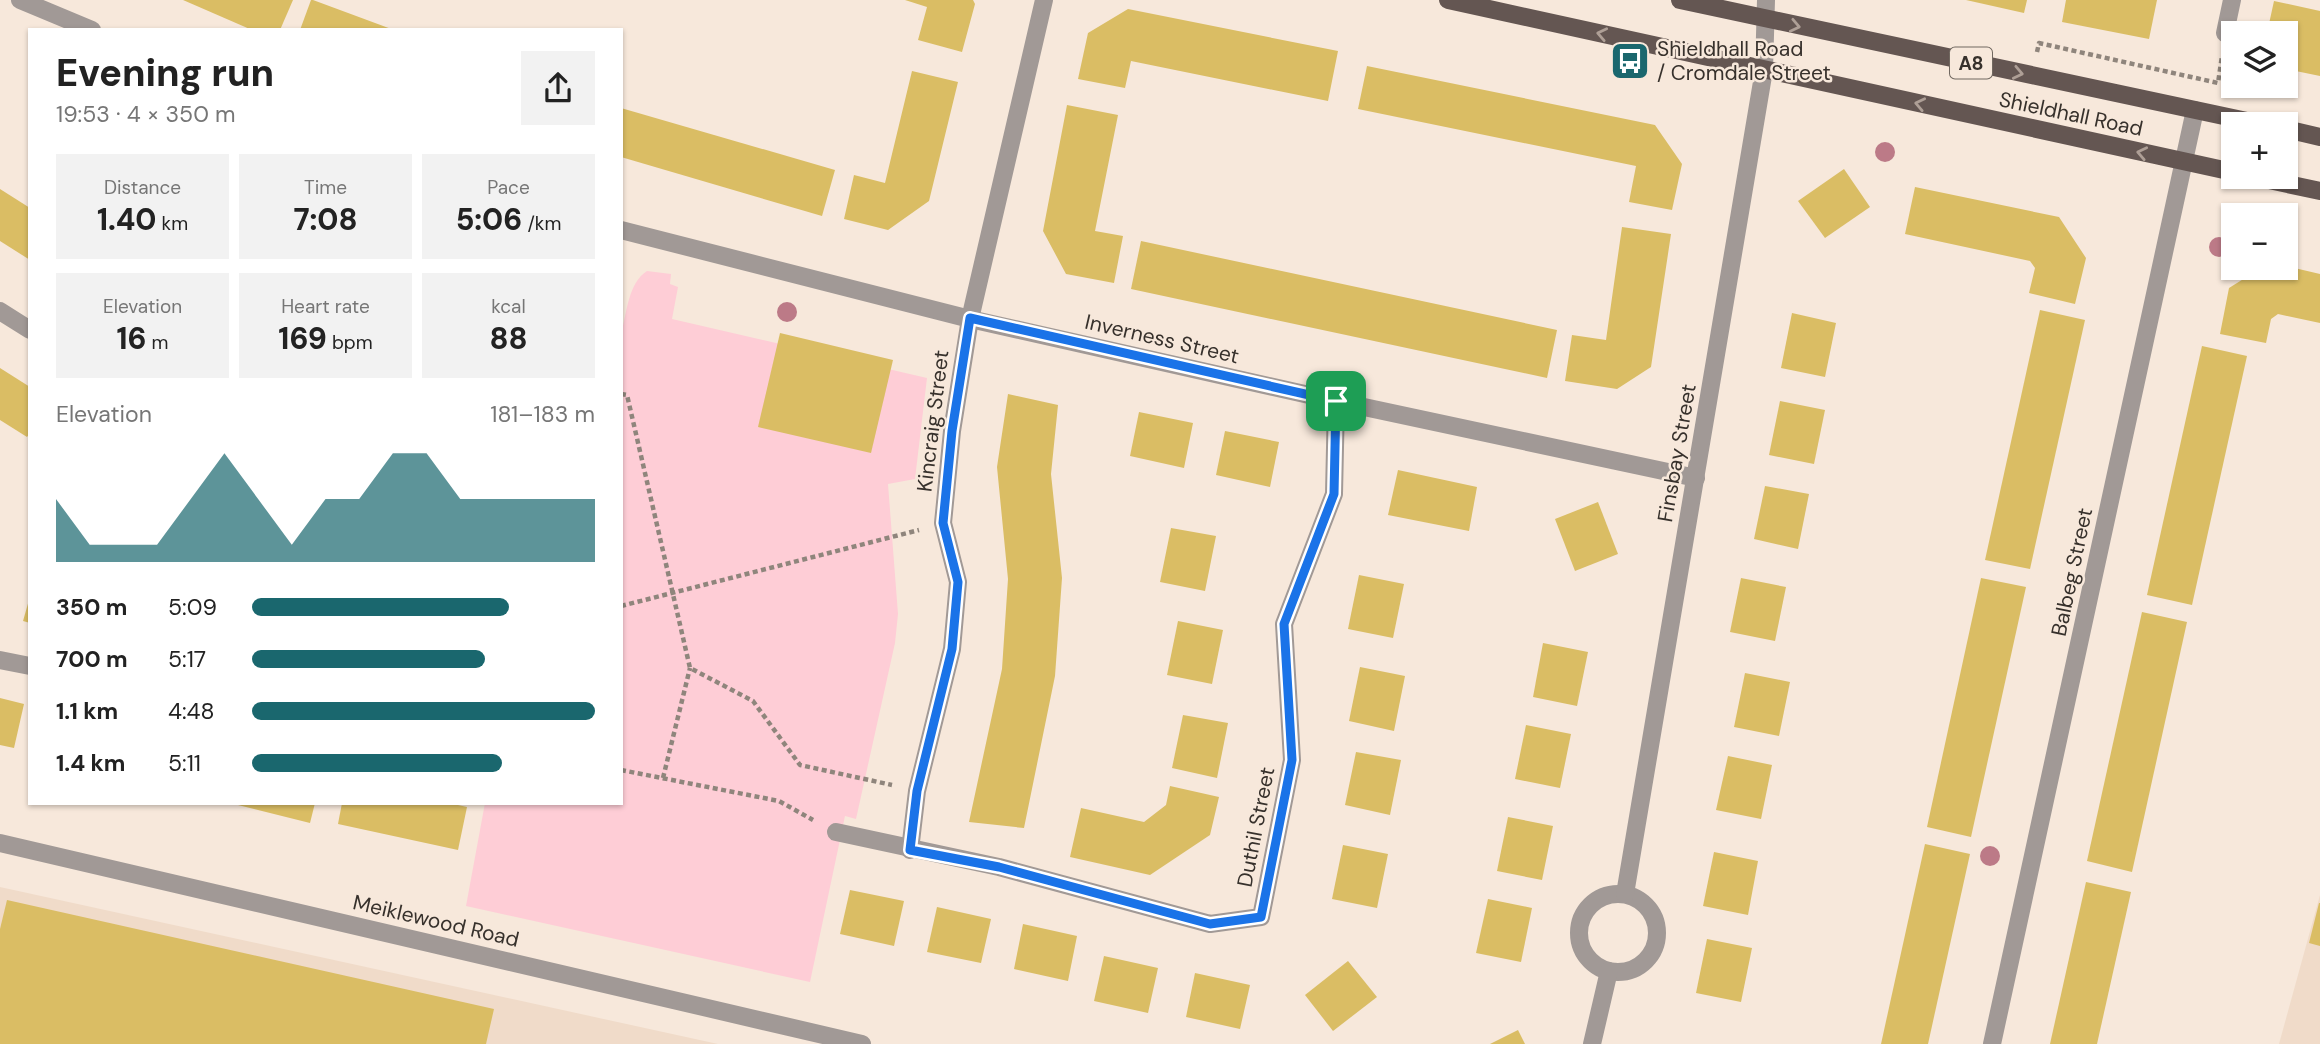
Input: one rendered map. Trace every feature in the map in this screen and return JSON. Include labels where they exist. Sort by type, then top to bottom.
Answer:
[{"type":"main road","name":"Shieldhall Road","points":[[1448,0],[2221,170]]},
{"type":"main road","name":"Shieldhall Road","points":[[1681,0],[2221,116]]},
{"type":"main road","points":[[2298,132],[2320,137]]},
{"type":"main road","points":[[2298,186],[2320,191]]},
{"type":"street","points":[[20,0],[87,28]]},
{"type":"street","name":"Kincraig Street","points":[[910,850],[917,791],[953,635],[958,582],[943,523],[952,431],[970,318],[1044,0]]},
{"type":"street","name":"Finsbay Street","points":[[1625,894],[1764,70],[1766,0]]},
{"type":"street","points":[[2228,21],[2232,0]]},
{"type":"street","name":"Balbeg Street","points":[[1992,1044],[2195,110]]},
{"type":"street","name":"Inverness Street","points":[[623,231],[970,318],[1336,401],[1696,478]]},
{"type":"street","points":[[0,311],[28,329]]},
{"type":"street","name":"Duthil Street","points":[[836,832],[999,867],[1210,924],[1261,917],[1292,760],[1284,624],[1334,494],[1336,401]]},
{"type":"street","points":[[0,660],[28,666]]},
{"type":"street","name":"Meiklewood Road","points":[[0,842],[862,1044]]},
{"type":"street","points":[[1625,894],[1637,898],[1647,906],[1653,916],[1656,941],[1652,952],[1634,968],[1622,972],[1609,971],[1597,966],[1587,957],[1580,945],[1578,931],[1588,906],[1599,898],[1625,894]]},
{"type":"street","points":[[1592,1044],[1609,971]]},
{"type":"path","points":[[2032,76],[2039,43],[2218,83],[2221,62]]},
{"type":"path","points":[[623,395],[627,396],[690,668],[663,778]]},
{"type":"path","points":[[623,605],[943,523]]},
{"type":"path","points":[[690,668],[753,701],[800,765],[917,791]]},
{"type":"path","points":[[623,770],[779,801],[836,832]]},
{"type":"shaded area","points":[[647,271],[671,274],[670,284],[678,287],[672,319],[927,378],[915,479],[888,484],[898,614],[895,643],[856,819],[845,816],[810,982],[466,906],[485,805],[623,805],[623,325],[632,291]]},
{"type":"shaded area","points":[[0,887],[718,1044],[0,1044]]},
{"type":"shaded area","points":[[2320,895],[2320,1044],[2279,1044]]},
{"type":"building","points":[[183,0],[293,0],[281,28],[247,28]]},
{"type":"building","points":[[313,0],[389,28],[301,28]]},
{"type":"building","points":[[905,0],[973,0],[975,4],[962,52],[918,40],[927,7]]},
{"type":"building","points":[[1966,0],[2027,0],[2024,13]]},
{"type":"building","points":[[2066,0],[2157,0],[2149,39],[2062,22]]},
{"type":"building","points":[[2274,1],[2320,11],[2320,76],[2298,71],[2298,21],[2270,21]]},
{"type":"building","points":[[1128,9],[1338,51],[1328,101],[1131,61],[1125,88],[1078,79],[1088,33]]},
{"type":"building","points":[[1367,66],[1655,125],[1682,164],[1672,210],[1629,202],[1636,166],[1358,109]]},
{"type":"building","points":[[912,71],[958,82],[929,201],[888,230],[844,219],[854,175],[885,183]]},
{"type":"building","points":[[1067,105],[1118,115],[1095,231],[1123,236],[1114,283],[1066,274],[1043,231]]},
{"type":"building","points":[[623,109],[835,170],[822,216],[623,158]]},
{"type":"building","points":[[1844,169],[1870,207],[1825,238],[1798,201]]},
{"type":"building","points":[[1915,187],[2059,217],[2086,258],[2075,304],[2029,293],[2035,268],[2030,261],[1905,234]]},
{"type":"building","points":[[0,189],[28,207],[28,259],[0,241]]},
{"type":"building","points":[[1622,227],[1671,234],[1651,367],[1617,389],[1565,381],[1572,335],[1606,340]]},
{"type":"building","points":[[1141,241],[1557,330],[1547,378],[1131,289]]},
{"type":"building","points":[[2298,269],[2320,274],[2320,323],[2278,314],[2271,319],[2266,343],[2220,334],[2229,288],[2242,280],[2298,280]]},
{"type":"building","points":[[2040,310],[2085,320],[2030,569],[1985,560]]},
{"type":"building","points":[[1792,313],[1836,323],[1825,377],[1781,368]]},
{"type":"building","points":[[780,333],[893,360],[871,453],[758,427]]},
{"type":"building","points":[[2202,346],[2247,356],[2192,605],[2147,595]]},
{"type":"building","points":[[0,368],[28,386],[28,436],[0,420]]},
{"type":"building","points":[[1008,394],[1058,405],[1051,474],[1062,578],[1055,676],[1024,828],[969,822],[1002,669],[1008,579],[997,467]]},
{"type":"building","points":[[1780,401],[1825,410],[1814,464],[1769,455]]},
{"type":"building","points":[[1139,412],[1193,423],[1184,468],[1130,456]]},
{"type":"building","points":[[1225,431],[1279,442],[1270,487],[1216,475]]},
{"type":"building","points":[[1398,470],[1477,487],[1469,531],[1388,515]]},
{"type":"building","points":[[1765,486],[1809,494],[1798,549],[1754,539]]},
{"type":"building","points":[[1598,502],[1618,554],[1575,571],[1555,519]]},
{"type":"building","points":[[1171,528],[1216,536],[1205,591],[1160,582]]},
{"type":"building","points":[[1359,575],[1404,584],[1393,638],[1348,629]]},
{"type":"building","points":[[1741,578],[1786,587],[1775,641],[1730,632]]},
{"type":"building","points":[[1981,578],[2026,587],[1971,837],[1927,827]]},
{"type":"building","points":[[28,604],[28,622],[23,621]]},
{"type":"building","points":[[2142,612],[2187,622],[2132,872],[2087,861]]},
{"type":"building","points":[[1178,621],[1223,630],[1212,684],[1167,675]]},
{"type":"building","points":[[1543,643],[1588,652],[1577,706],[1533,697]]},
{"type":"building","points":[[1360,667],[1405,676],[1394,731],[1349,721]]},
{"type":"building","points":[[1745,673],[1790,682],[1779,736],[1734,727]]},
{"type":"building","points":[[0,698],[24,704],[14,748],[0,745]]},
{"type":"building","points":[[1183,715],[1228,723],[1217,778],[1172,768]]},
{"type":"building","points":[[1526,725],[1571,734],[1560,788],[1515,779]]},
{"type":"building","points":[[1356,752],[1401,760],[1390,815],[1345,805]]},
{"type":"building","points":[[1728,756],[1772,765],[1761,819],[1716,810]]},
{"type":"building","points":[[1170,786],[1219,797],[1210,835],[1150,875],[1070,857],[1081,808],[1144,822],[1166,805]]},
{"type":"building","points":[[238,805],[314,805],[310,823]]},
{"type":"building","points":[[342,805],[467,807],[458,850],[338,824]]},
{"type":"building","points":[[1508,817],[1553,826],[1542,880],[1497,871]]},
{"type":"building","points":[[1925,844],[1970,854],[1928,1044],[1881,1044]]},
{"type":"building","points":[[1343,845],[1388,854],[1377,908],[1332,899]]},
{"type":"building","points":[[1714,852],[1758,861],[1748,915],[1703,906]]},
{"type":"building","points":[[2086,882],[2131,892],[2097,1044],[2050,1044]]},
{"type":"building","points":[[850,890],[904,901],[894,946],[840,934]]},
{"type":"building","points":[[1488,899],[1532,908],[1521,962],[1476,953]]},
{"type":"building","points":[[7,900],[494,1009],[486,1044],[0,1044],[0,929]]},
{"type":"building","points":[[2320,903],[2320,946],[2309,943]]},
{"type":"building","points":[[937,907],[991,919],[981,963],[927,952]]},
{"type":"building","points":[[1023,924],[1077,936],[1068,981],[1014,969]]},
{"type":"building","points":[[1707,939],[1752,948],[1741,1002],[1696,993]]},
{"type":"building","points":[[1104,956],[1158,968],[1148,1013],[1094,1001]]},
{"type":"building","points":[[1348,961],[1377,997],[1333,1031],[1305,995]]},
{"type":"building","points":[[1195,973],[1250,985],[1240,1029],[1186,1017]]},
{"type":"building","points":[[1518,1030],[1525,1044],[1490,1044]]},
{"type":"place","name":"Shieldhall Road / Cromdale Street","points":[[1630,61]]},
{"type":"route","points":[[970,318],[1336,401],[1334,494],[1284,624],[1292,760],[1261,917],[1210,924],[999,867],[910,850],[917,791],[952,649],[958,582],[943,523],[952,431],[970,318]]}]
